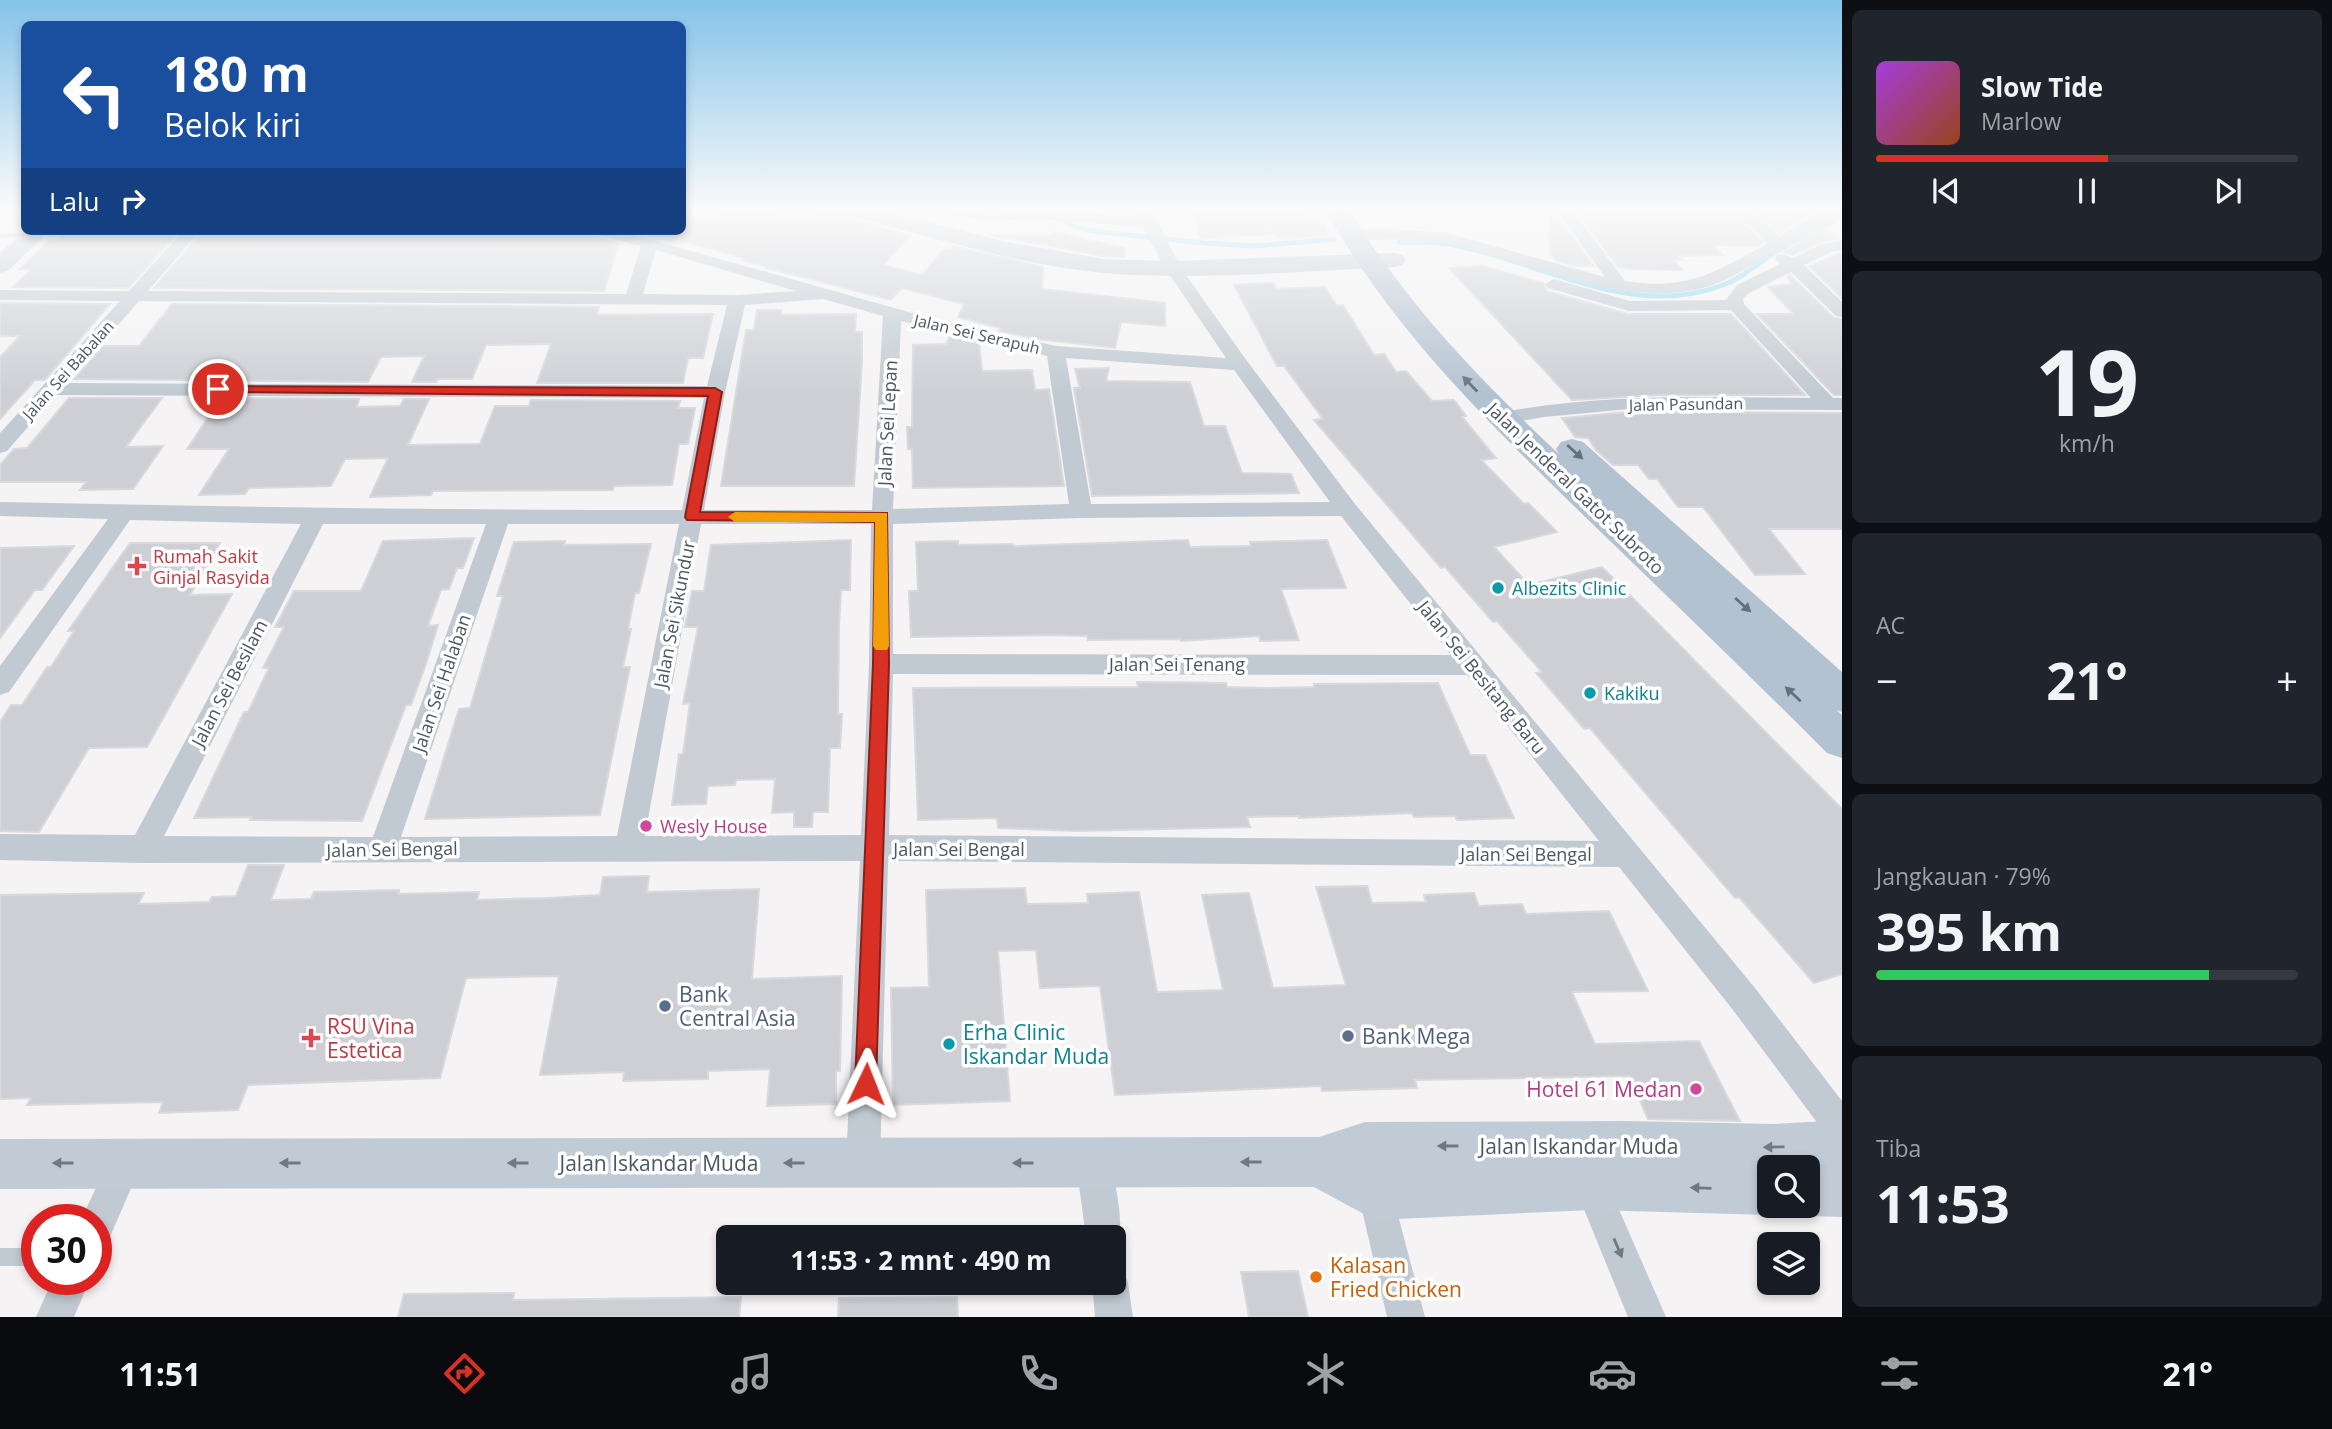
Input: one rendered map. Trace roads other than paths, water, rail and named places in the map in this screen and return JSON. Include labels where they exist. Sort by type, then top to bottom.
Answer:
[{"type":"main road","name":"Jalan Jenderal Gatot Subroto","points":[[1386,272],[1403,311],[1517,415],[1840,693]]},
{"type":"main road","name":"Jalan Jenderal Gatot Subroto","points":[[1517,415],[1842,741]]},
{"type":"main road","name":"Jalan Iskandar Muda","points":[[1375,1195],[1591,1185],[1632,1165],[1775,1148],[1842,1144]]},
{"type":"main road","name":"Jalan Iskandar Muda","points":[[0,1164],[1319,1162],[1365,1146],[1632,1165],[1757,1188]]},
{"type":"main road","points":[[1319,1162],[1375,1195]]},
{"type":"main road","points":[[1820,1191],[1842,1192]]},
{"type":"street","name":"Jalan Sei Babalan","points":[[0,446],[156,272]]},
{"type":"street","points":[[633,300],[641,272]]},
{"type":"street","name":"Jalan Sei Serapuh","points":[[749,272],[892,313],[1056,352],[1240,365]]},
{"type":"street","name":"Jalan Sei Besitang Baru","points":[[1176,272],[1240,365],[1347,509],[1744,999],[1842,1128]]},
{"type":"street","points":[[1512,272],[1629,306],[1736,305]]},
{"type":"street","points":[[1571,272],[1620,286],[1664,289],[1691,286],[1729,272]]},
{"type":"street","points":[[1610,272],[1620,286]]},
{"type":"street","points":[[1780,272],[1743,289],[1734,298],[1736,305],[1835,404]]},
{"type":"street","points":[[1802,272],[1842,312]]},
{"type":"street","points":[[0,295],[737,300],[821,294]]},
{"type":"street","name":"Jalan Sei Sikundur","points":[[629,847],[715,392],[737,300]]},
{"type":"street","name":"Jalan Sei Lepan","points":[[863,1163],[881,664],[882,517],[892,313]]},
{"type":"street","points":[[1056,352],[1081,511]]},
{"type":"street","points":[[52,389],[715,392]]},
{"type":"street","name":"Jalan Pasundan","points":[[1517,415],[1638,404],[1835,404]]},
{"type":"street","points":[[0,509],[125,510],[316,517],[882,517],[1081,511],[1347,509]]},
{"type":"street","points":[[0,685],[125,510]]},
{"type":"street","name":"Jalan Sei Besilam","points":[[142,850],[316,517]]},
{"type":"street","name":"Jalan Sei Halaban","points":[[382,850],[500,517]]},
{"type":"street","name":"Jalan Sei Tenang","points":[[881,664],[1474,665]]},
{"type":"street","name":"Jalan Sei Bengal","points":[[0,847],[142,850],[874,848],[1624,854]]},
{"type":"street","points":[[1365,1146],[1406,1317]]},
{"type":"street","points":[[106,1204],[125,1163]]},
{"type":"street","points":[[1093,1163],[1102,1225]]},
{"type":"street","points":[[1591,1185],[1647,1317]]},
{"type":"street","points":[[55,1317],[65,1295]]},
{"type":"street","points":[[1111,1295],[1114,1317]]},
{"type":"lane","points":[[0,1257],[21,1257]]},
{"type":"waterway","points":[[1547,272],[1619,292],[1653,296],[1688,294],[1723,285],[1746,272]]},
{"type":"place","name":"Rumah Sakit Ginjal Rasyida","points":[[137,566]]},
{"type":"place","name":"Albezits Clinic","points":[[1498,588]]},
{"type":"place","name":"Kakiku","points":[[1590,693]]},
{"type":"place","name":"Wesly House","points":[[646,826]]},
{"type":"place","name":"Bank Central Asia","points":[[665,1006]]},
{"type":"place","name":"Bank Mega","points":[[1348,1036]]},
{"type":"place","name":"RSU Vina Estetica","points":[[311,1038]]},
{"type":"place","name":"Erha Clinic Iskandar Muda","points":[[949,1044]]},
{"type":"place","name":"Hotel 61 Medan","points":[[1696,1089]]},
{"type":"place","name":"Kalasan Fried Chicken","points":[[1316,1277]]}]
